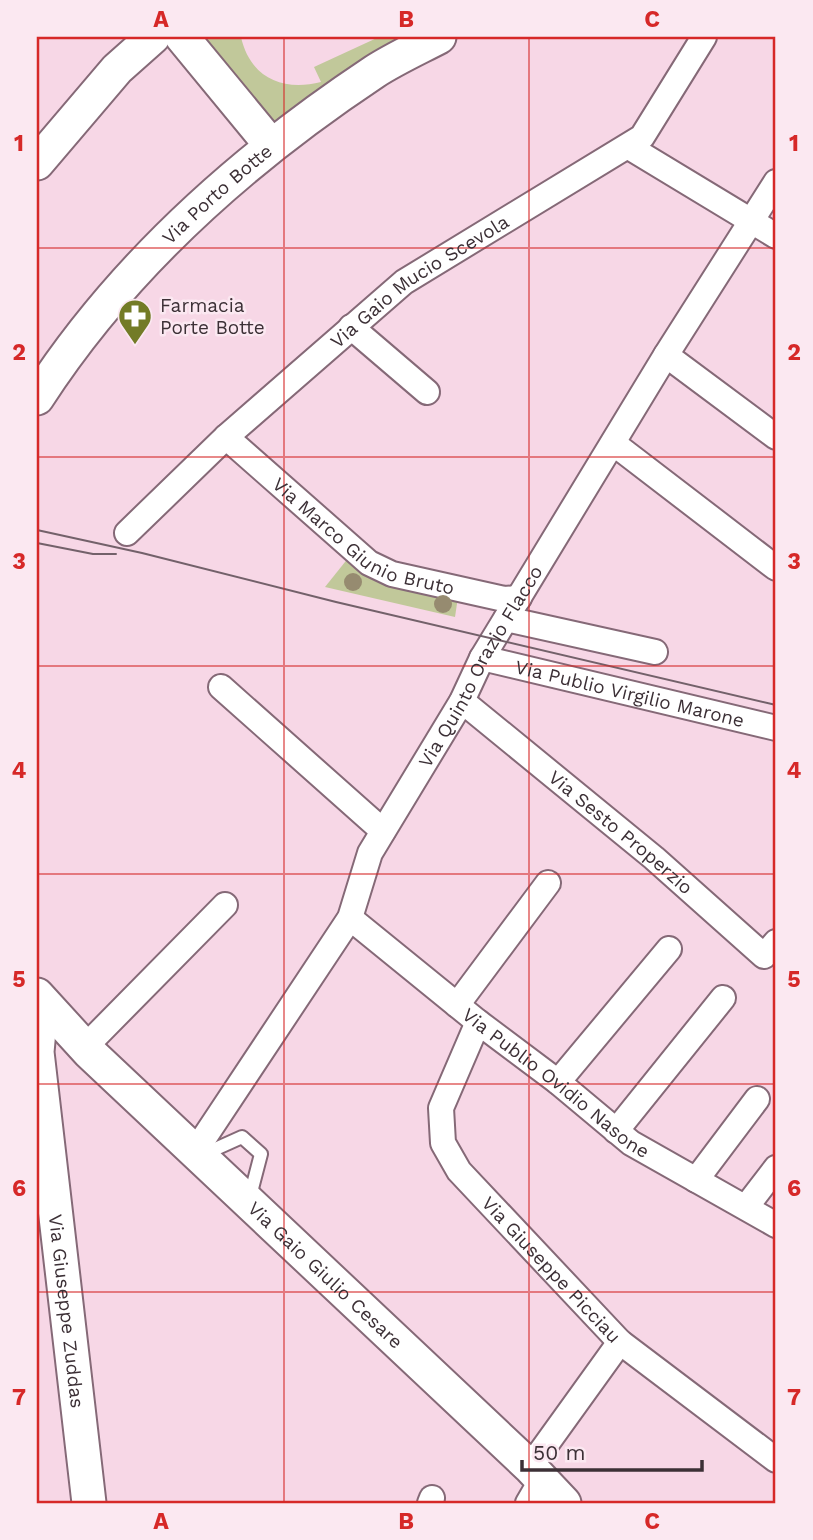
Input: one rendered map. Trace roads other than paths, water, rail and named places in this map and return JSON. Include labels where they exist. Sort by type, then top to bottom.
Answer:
[{"type":"street","points":[[37,163],[117,69],[153,37]]},
{"type":"street","points":[[181,37],[271,145]]},
{"type":"street","name":"Via Porto Botte","points":[[37,398],[107,302],[149,255],[195,211],[271,145],[376,71],[439,37]]},
{"type":"street","name":"Via Gaio Mucio Scevola","points":[[127,533],[226,438],[404,282],[642,137],[704,37]]},
{"type":"street","points":[[629,147],[776,236]]},
{"type":"street","name":"Via Quinto Orazio Flacco","points":[[196,1155],[350,918],[370,853],[462,701],[482,658],[666,355],[776,182]]},
{"type":"street","points":[[351,327],[427,392]]},
{"type":"street","points":[[666,355],[776,437]]},
{"type":"street","name":"Via Marco Giunio Bruto","points":[[226,438],[369,563],[392,574],[504,599],[512,609],[655,652]]},
{"type":"street","points":[[613,443],[776,568]]},
{"type":"street","name":"Via Publio Virgilio Marone","points":[[482,658],[776,728]]},
{"type":"street","points":[[221,687],[383,831]]},
{"type":"street","name":"Via Sesto Properzio","points":[[462,701],[654,858],[764,956],[776,943]]},
{"type":"street","points":[[457,1005],[548,883]]},
{"type":"street","points":[[43,1025],[55,1039],[85,1047],[225,905]]},
{"type":"street","name":"Via Publio Ovidio Nasone","points":[[350,918],[616,1131],[653,1157],[776,1225]]},
{"type":"street","points":[[558,1082],[669,949]]},
{"type":"street","points":[[616,1131],[723,998]]},
{"type":"street","name":"Via Giuseppe Picciau","points":[[478,1021],[440,1108],[443,1143],[459,1171],[620,1342],[772,1448]]},
{"type":"street","name":"Via Giuseppe Zuddas","points":[[43,1025],[40,1117],[89,1503]]},
{"type":"street","name":"Via Gaio Giulio Cesare","points":[[85,1047],[533,1483],[564,1503]]},
{"type":"street","points":[[696,1180],[757,1099]]},
{"type":"street","points":[[746,1207],[776,1168]]},
{"type":"street","points":[[533,1483],[620,1342]]},
{"type":"lane","points":[[196,1155],[242,1138],[261,1154],[248,1203]]},
{"type":"tram line","points":[[37,530],[776,705]]},
{"type":"tram line","points":[[37,543],[93,554],[116,554]]},
{"type":"place","name":"Farmacia Porte Botte","points":[[135,346]]}]
